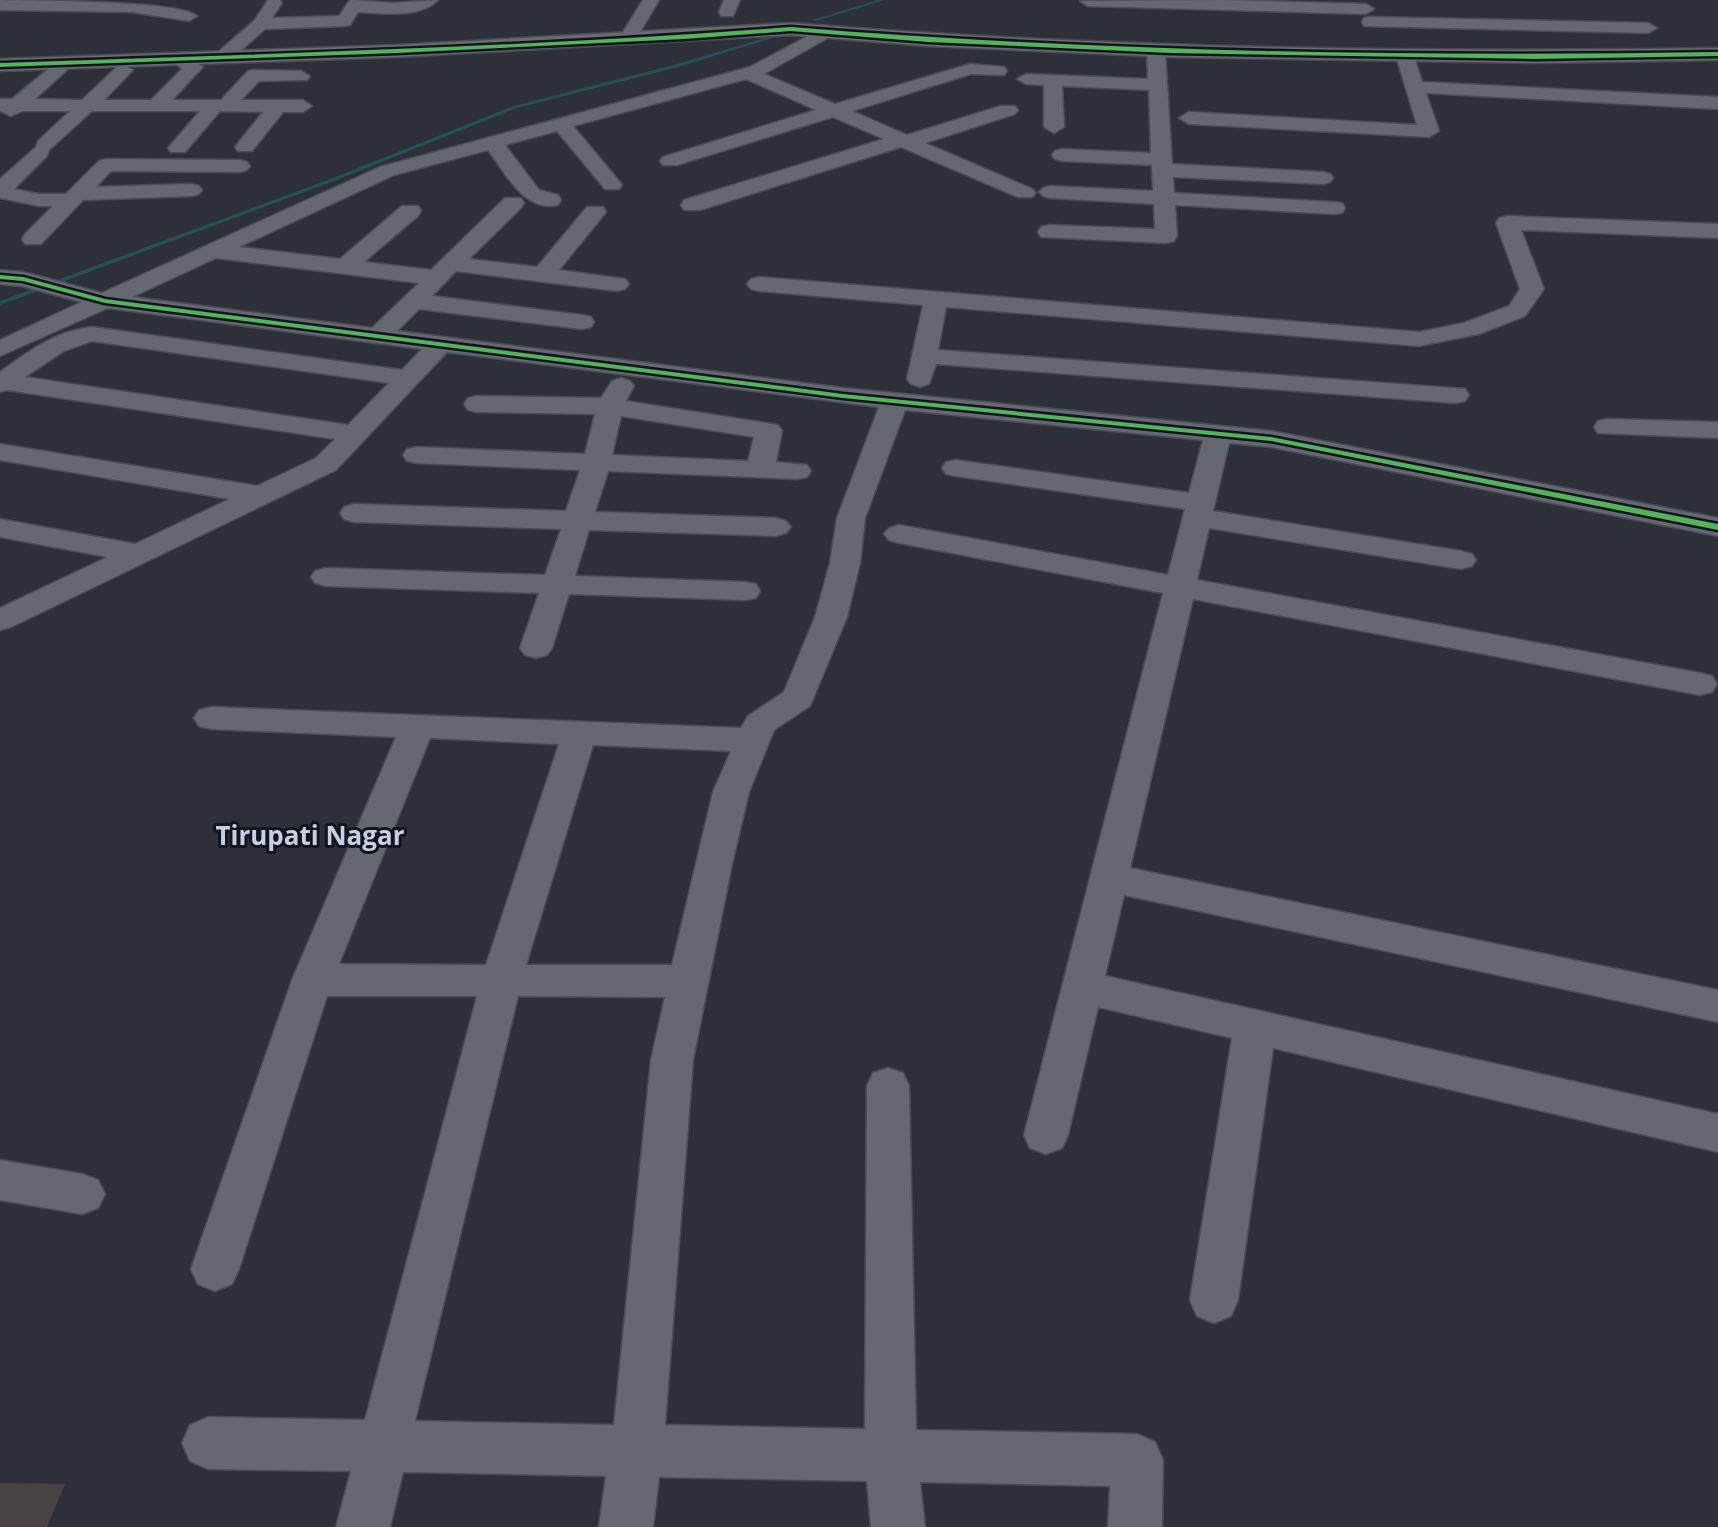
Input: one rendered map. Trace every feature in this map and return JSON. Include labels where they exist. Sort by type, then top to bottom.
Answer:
[{"type":"street","points":[[224,57],[260,23],[276,0]]},
{"type":"street","points":[[260,23],[335,23],[344,21],[356,3],[408,6],[421,5],[430,0]]},
{"type":"street","points":[[627,40],[651,0]]},
{"type":"street","points":[[1088,1],[1366,10],[1648,28]]},
{"type":"street","points":[[0,5],[132,7],[189,16]]},
{"type":"street","points":[[1366,10],[1382,55]]},
{"type":"street","points":[[0,65],[627,40],[779,29],[1156,51],[1534,57],[1718,54]]},
{"type":"street","points":[[0,349],[387,171],[746,73],[825,32]]},
{"type":"street","points":[[1049,232],[1166,236],[1156,51]]},
{"type":"street","points":[[1189,118],[1429,131],[1405,56]]},
{"type":"street","points":[[155,106],[194,68],[185,64],[184,58]]},
{"type":"street","points":[[670,161],[970,69],[998,71]]},
{"type":"street","points":[[0,120],[8,105],[58,70]]},
{"type":"street","points":[[0,191],[124,70]]},
{"type":"street","points":[[746,73],[1025,193]]},
{"type":"street","points":[[178,148],[254,75],[301,76]]},
{"type":"street","points":[[1026,79],[1158,85]]},
{"type":"street","points":[[1053,80],[1054,127]]},
{"type":"street","points":[[1415,87],[1718,103]]},
{"type":"street","points":[[8,105],[303,106]]},
{"type":"street","points":[[33,239],[106,165],[243,156],[278,106]]},
{"type":"street","points":[[692,205],[1008,110]]},
{"type":"street","points":[[561,124],[612,185]]},
{"type":"street","points":[[492,142],[533,194],[550,200]]},
{"type":"street","points":[[1062,155],[1323,178]]},
{"type":"street","points":[[0,191],[39,200],[192,190]]},
{"type":"street","points":[[1050,191],[1334,208]]},
{"type":"street","points":[[378,336],[513,203]]},
{"type":"street","points":[[346,266],[410,211]]},
{"type":"street","points":[[543,275],[595,212]]},
{"type":"street","points":[[759,284],[1419,339],[1470,329],[1517,311],[1532,289],[1507,223],[1718,231]]},
{"type":"street","points":[[215,251],[346,266],[543,275],[617,284]]},
{"type":"street","points":[[11,278],[105,301],[628,369],[905,402],[1271,439],[1718,527]]},
{"type":"street","points":[[625,1527],[636,1451],[672,1060],[731,792],[760,724],[798,698],[831,617],[845,563],[851,518],[924,356],[936,299]]},
{"type":"street","points":[[414,301],[582,322]]},
{"type":"street","points":[[2,383],[63,339],[76,334],[92,334],[408,378]]},
{"type":"street","points":[[3,616],[326,464],[441,344]]},
{"type":"street","points":[[924,356],[1456,395]]},
{"type":"street","points":[[537,648],[597,462],[610,406],[628,369]]},
{"type":"street","points":[[2,383],[354,434]]},
{"type":"street","points":[[477,404],[610,406],[769,431],[760,469]]},
{"type":"street","points":[[1607,427],[1718,430]]},
{"type":"street","points":[[1046,1135],[1218,433]]},
{"type":"street","points":[[0,452],[259,495]]},
{"type":"street","points":[[417,455],[797,471]]},
{"type":"street","points":[[956,468],[1199,510],[1461,560]]},
{"type":"street","points":[[354,513],[776,527]]},
{"type":"street","points":[[0,528],[136,553]]},
{"type":"street","points":[[899,534],[1700,684]]},
{"type":"street","points":[[326,577],[745,591]]},
{"type":"street","points":[[211,718],[753,740]]},
{"type":"street","points":[[215,1269],[312,980],[418,725]]},
{"type":"street","points":[[363,1527],[502,981],[579,731]]},
{"type":"street","points":[[1109,878],[1718,1006]]},
{"type":"street","points":[[312,980],[689,981]]},
{"type":"street","points":[[1082,987],[1718,1133]]},
{"type":"street","points":[[1214,1300],[1255,1027]]},
{"type":"street","points":[[888,1086],[891,1455],[898,1527]]},
{"type":"street","points":[[0,1180],[82,1194]]},
{"type":"street","points":[[208,1443],[1137,1460],[1135,1527]]},
{"type":"building","points":[[0,1483],[65,1484],[47,1527],[0,1527]]},
{"type":"waterway","points":[[814,20],[883,0]]},
{"type":"waterway","points":[[0,303],[327,182],[515,107],[676,66],[787,33]]},
{"type":"cycle path","points":[[0,65],[397,51],[791,29],[928,40],[1170,51],[1534,57],[1718,54]]},
{"type":"cycle path","points":[[0,277],[23,279],[105,301],[843,396],[1271,439],[1718,527]]},
{"type":"district","name":"Tirupati Nagar","points":[[310,835]]}]
